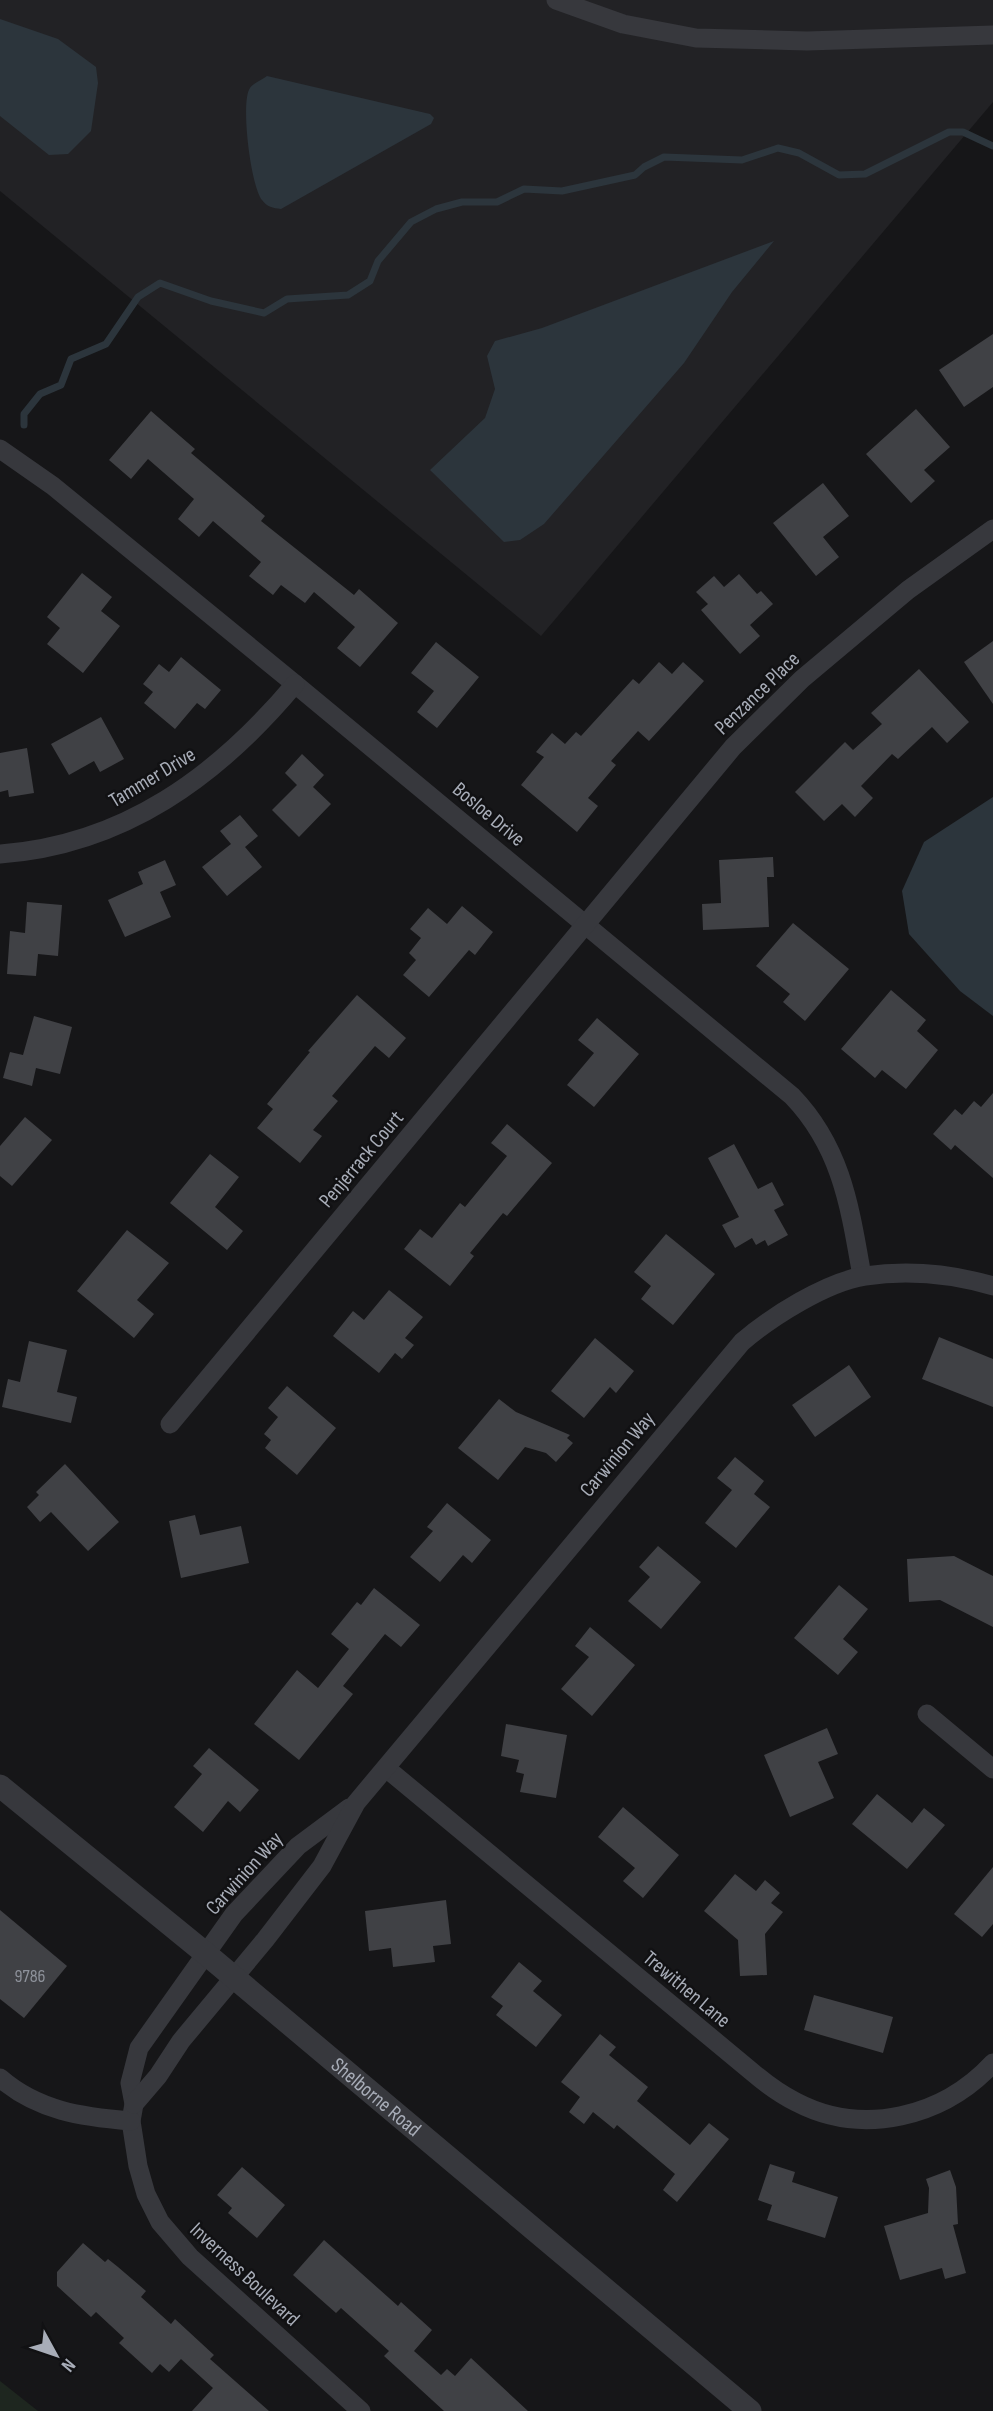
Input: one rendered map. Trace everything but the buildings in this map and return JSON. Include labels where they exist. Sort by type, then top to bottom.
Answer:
[{"type":"street","points":[[556,0],[623,24],[696,38],[807,41],[993,35]]},
{"type":"street","name":"Bosloe Drive","points":[[0,449],[52,486],[295,684],[792,1096],[807,1112],[831,1151],[846,1191],[862,1276]]},
{"type":"street","name":"Penzance Place","points":[[586,924],[733,747],[802,679],[908,590],[993,529]]},
{"type":"street","name":"Tammer Drive","points":[[0,854],[31,850],[97,833],[126,822],[157,805],[215,767],[258,726],[295,684]]},
{"type":"street","name":"Penjerrack Court","points":[[170,1424],[586,924]]},
{"type":"street","name":"Carwinion Way","points":[[234,1978],[322,1866],[356,1803],[742,1342],[778,1313],[862,1276],[945,1276],[993,1286]]},
{"type":"street","points":[[927,1714],[993,1769]]},
{"type":"street","name":"Trewithen Lane","points":[[386,1768],[751,2071],[794,2102],[825,2113],[858,2119],[912,2115],[958,2093],[993,2063]]},
{"type":"street","name":"Shelborne Road","points":[[0,1786],[205,1953],[750,2411]]},
{"type":"street","name":"Carwinion Way","points":[[205,1953],[234,1914],[298,1846],[356,1803]]},
{"type":"street","name":"Inverness Boulevard","points":[[205,1953],[139,2048],[130,2083],[138,2166],[146,2194],[169,2235],[190,2257],[361,2411]]},
{"type":"street","points":[[0,2078],[20,2093],[53,2109],[91,2117],[132,2113],[181,2041],[234,1978]]},
{"type":"shaded area","points":[[0,0],[993,0],[993,102],[541,636],[0,191]]},
{"type":"shaded area","points":[[0,19],[58,39],[96,67],[98,83],[91,131],[68,154],[49,155],[0,116]]},
{"type":"shaded area","points":[[267,76],[430,114],[434,118],[431,124],[281,209],[273,208],[264,202],[254,179],[246,110],[250,88]]},
{"type":"shaded area","points":[[774,241],[732,292],[684,363],[544,524],[520,540],[504,542],[430,470],[485,418],[495,389],[487,356],[495,341],[542,328]]},
{"type":"shaded area","points":[[993,797],[993,1016],[960,991],[909,934],[902,891],[924,842]]},
{"type":"shaded area","points":[[0,2381],[38,2411],[0,2411]]},
{"type":"waterway","points":[[24,425],[24,414],[40,394],[61,385],[71,359],[106,344],[138,297],[160,283],[211,301],[264,313],[287,299],[348,295],[370,281],[378,261],[411,222],[436,209],[462,202],[497,202],[524,189],[562,191],[635,175],[664,157],[742,160],[778,148],[799,153],[839,175],[865,174],[949,132],[963,132],[993,146]]}]
